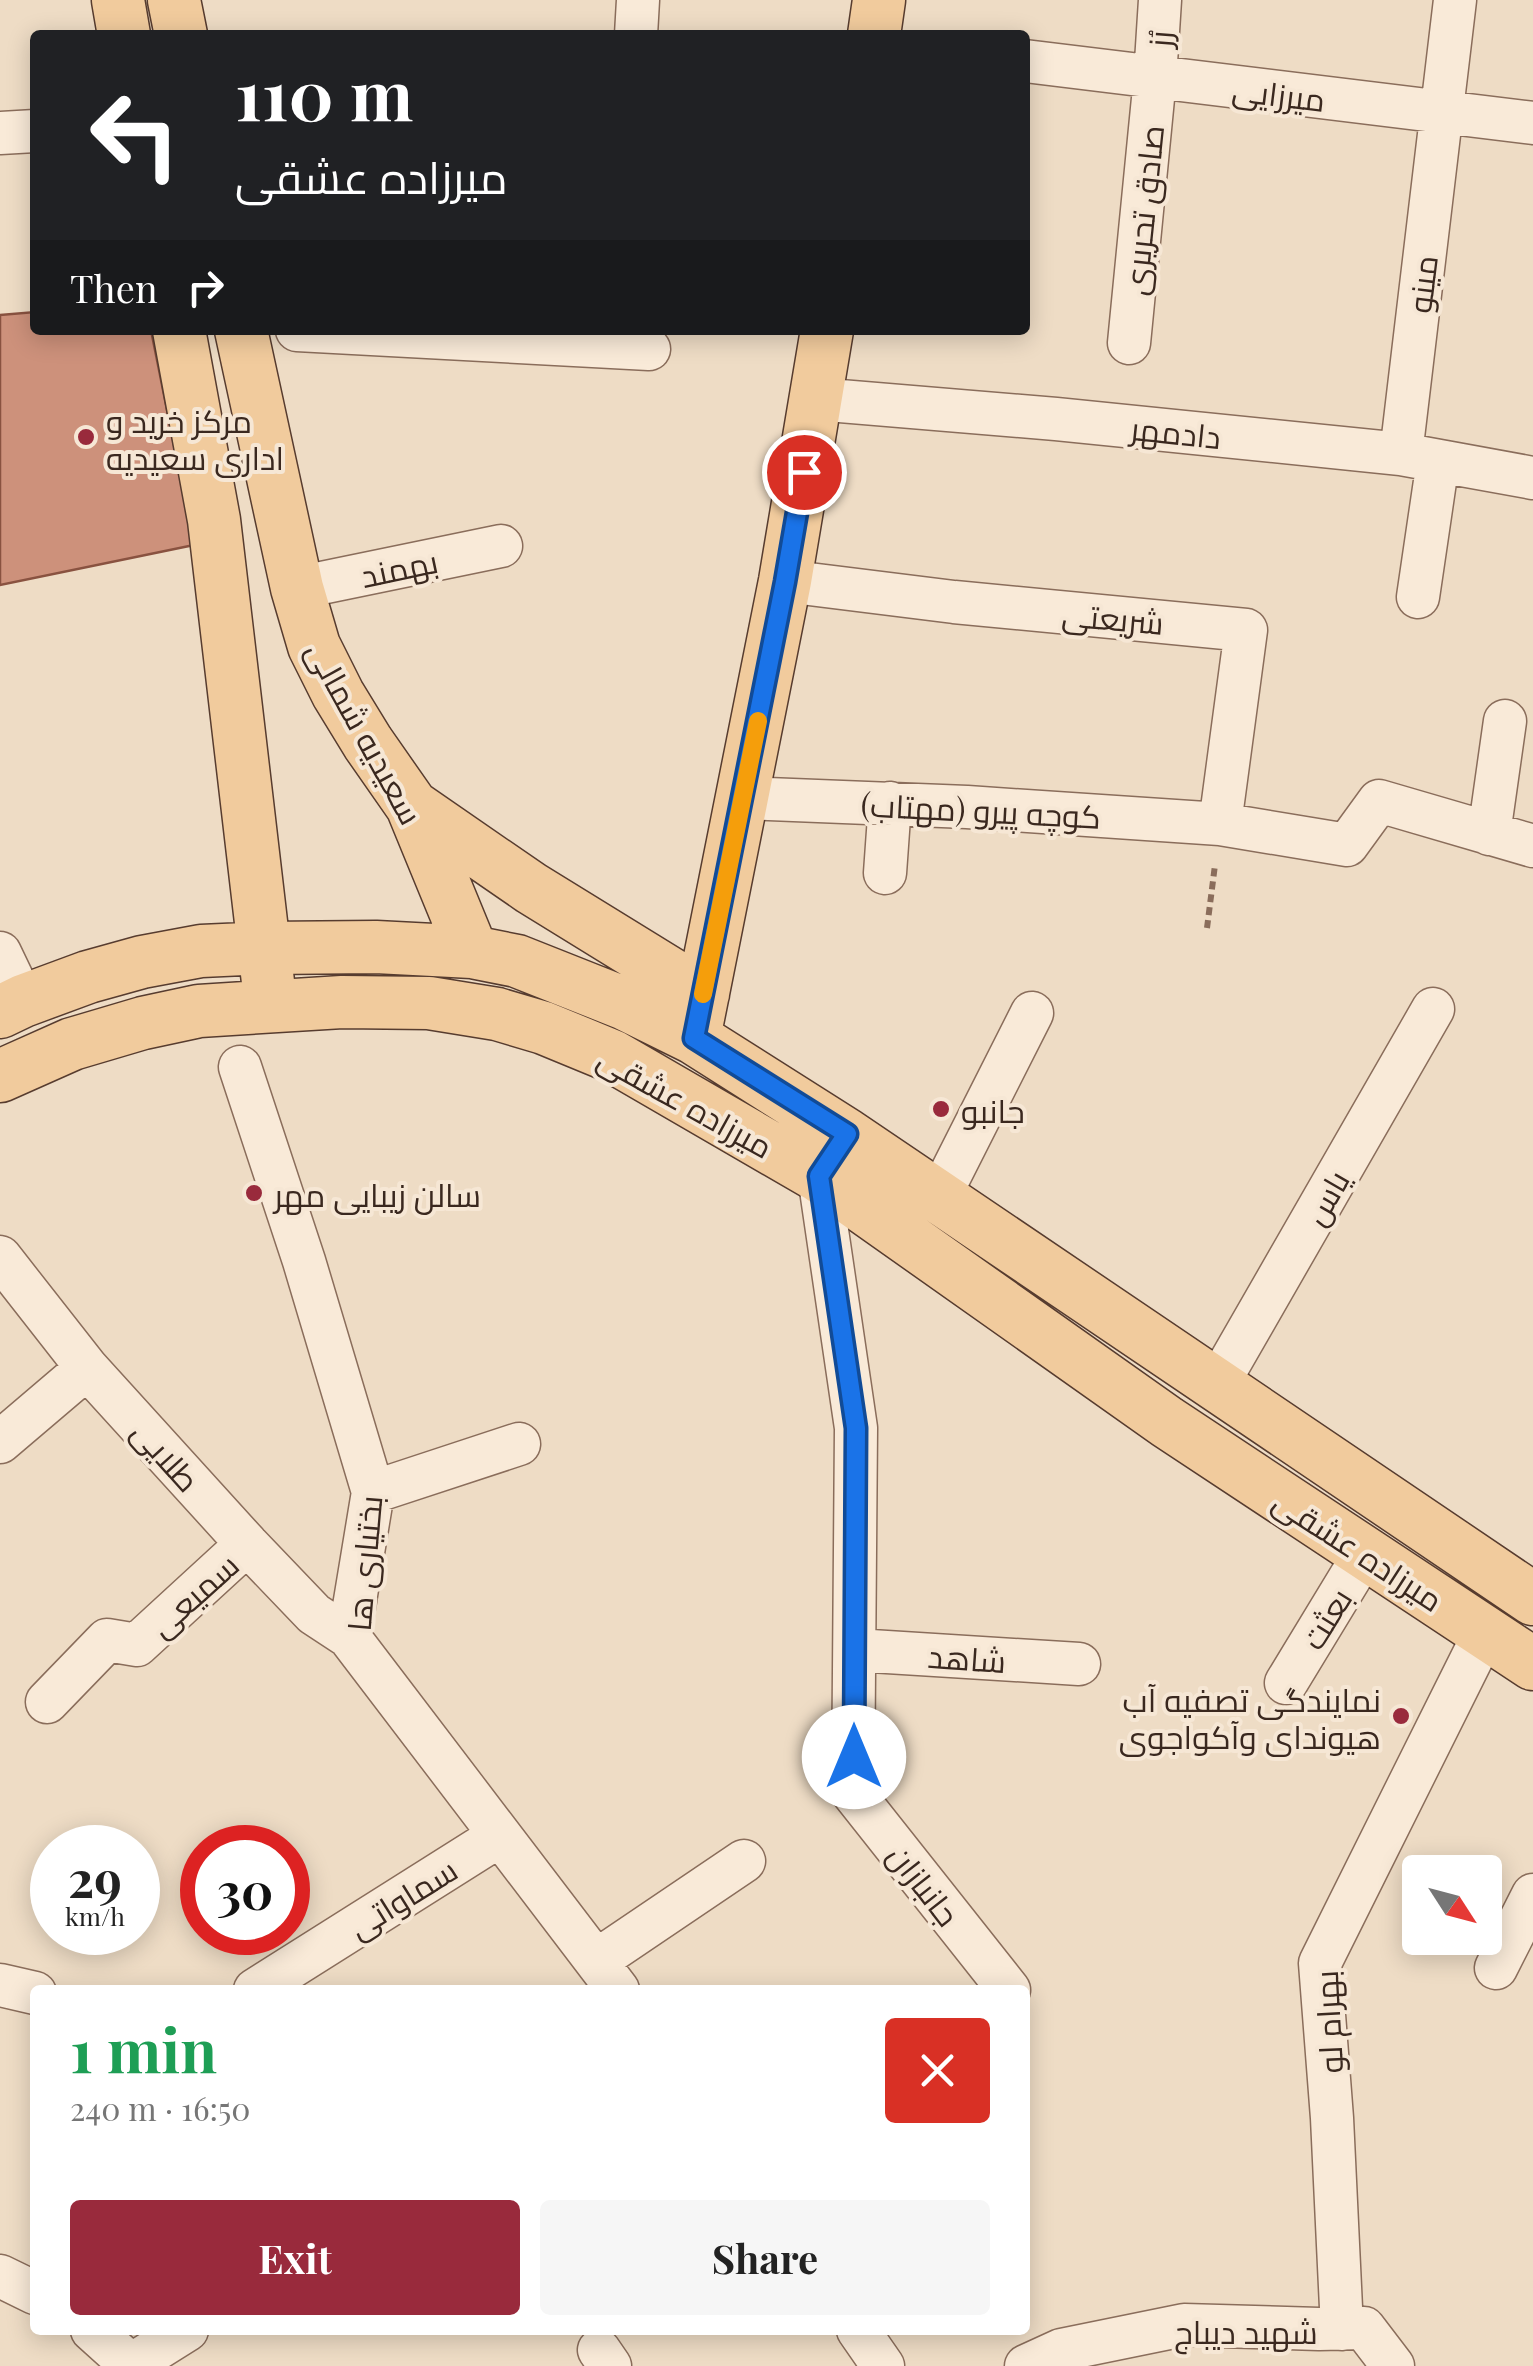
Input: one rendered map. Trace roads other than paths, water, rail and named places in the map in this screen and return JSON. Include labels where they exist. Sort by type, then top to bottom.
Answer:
[{"type":"main road","points":[[118,0],[123,30]]},
{"type":"main road","points":[[174,0],[180,30]]},
{"type":"main road","points":[[875,30],[879,0]]},
{"type":"main road","points":[[194,335],[270,1006]]},
{"type":"main road","name":"سعیدیه شمالی","points":[[242,335],[297,588],[314,646],[368,743],[412,806],[472,952]]},
{"type":"main road","points":[[412,806],[531,888],[698,1016],[785,582],[826,335]]},
{"type":"main road","name":"میرزاده عشقی","points":[[12,1006],[88,977],[142,962],[202,952],[376,947],[472,952],[518,961],[623,1003],[698,1016],[833,1155],[1167,1422],[1533,1664]]},
{"type":"main road","name":"میرزاده عشقی","points":[[0,1076],[72,1044],[199,1011],[342,1002],[429,1003],[496,1014],[544,1028],[833,1155],[939,1196],[1218,1385],[1529,1585]]},
{"type":"street","points":[[636,30],[638,0]]},
{"type":"street","name":"رُز","points":[[1155,78],[1160,0]]},
{"type":"street","name":"مینو","points":[[1418,597],[1419,458],[1440,114],[1456,0]]},
{"type":"street","name":"میرزایی","points":[[1030,62],[1533,123]]},
{"type":"street","name":"صادق تحریری","points":[[1130,343],[1155,78]]},
{"type":"street","points":[[0,133],[30,132]]},
{"type":"street","points":[[390,335],[649,349]]},
{"type":"street","name":"دادمهر","points":[[816,399],[1056,418],[1419,458],[1533,478]]},
{"type":"street","name":"بهمند","points":[[297,588],[501,546]]},
{"type":"street","name":"شریعتی","points":[[785,582],[1246,630],[1220,824]]},
{"type":"street","points":[[1506,720],[1489,834],[1533,846]]},
{"type":"street","name":"کوچه پیرو (مهتاب)","points":[[742,798],[890,803],[1220,824],[1347,845],[1380,801],[1489,834]]},
{"type":"street","points":[[886,873],[890,803]]},
{"type":"street","points":[[0,953],[12,1006]]},
{"type":"street","name":"یاس","points":[[1218,1385],[1433,1009]]},
{"type":"street","points":[[939,1196],[1032,1013]]},
{"type":"street","name":"بختیاری ها","points":[[240,1067],[304,1260],[373,1492],[350,1637],[607,1975]]},
{"type":"street","name":"جانبازان","points":[[833,1155],[856,1428],[854,1793],[1005,1985]]},
{"type":"street","name":"طلایی","points":[[0,1257],[87,1368],[248,1544],[314,1614],[350,1637]]},
{"type":"street","points":[[0,1442],[87,1368]]},
{"type":"street","points":[[373,1492],[519,1444]]},
{"type":"street","name":"سمیعی","points":[[47,1702],[107,1640],[137,1645],[248,1544]]},
{"type":"street","name":"بعثت","points":[[1286,1683],[1366,1554]]},
{"type":"street","name":"بهرام لو","points":[[1342,2330],[1320,1963],[1484,1632]]},
{"type":"street","name":"شاهد","points":[[854,1650],[1079,1664]]},
{"type":"street","name":"سماواتی","points":[[263,1985],[499,1836]]},
{"type":"street","points":[[607,1975],[744,1861]]},
{"type":"street","points":[[1496,1968],[1533,1894]]},
{"type":"street","points":[[0,1985],[30,1992]]},
{"type":"street","points":[[0,2276],[30,2291]]},
{"type":"street","name":"شهید دیباج","points":[[1026,2366],[1061,2350],[1184,2325],[1364,2328],[1394,2366]]},
{"type":"street","points":[[98,2335],[132,2366],[179,2335]]},
{"type":"street","points":[[861,2335],[883,2366]]},
{"type":"place","name":"مرکز خرید و اداری سعیدیه","points":[[86,437]]},
{"type":"place","name":"جانبو","points":[[941,1109]]},
{"type":"place","name":"سالن زیبایی مهر","points":[[254,1193]]},
{"type":"place","name":"نمایندگی تصفیه آب هیوندای وآکواجوی","points":[[1401,1716]]}]
